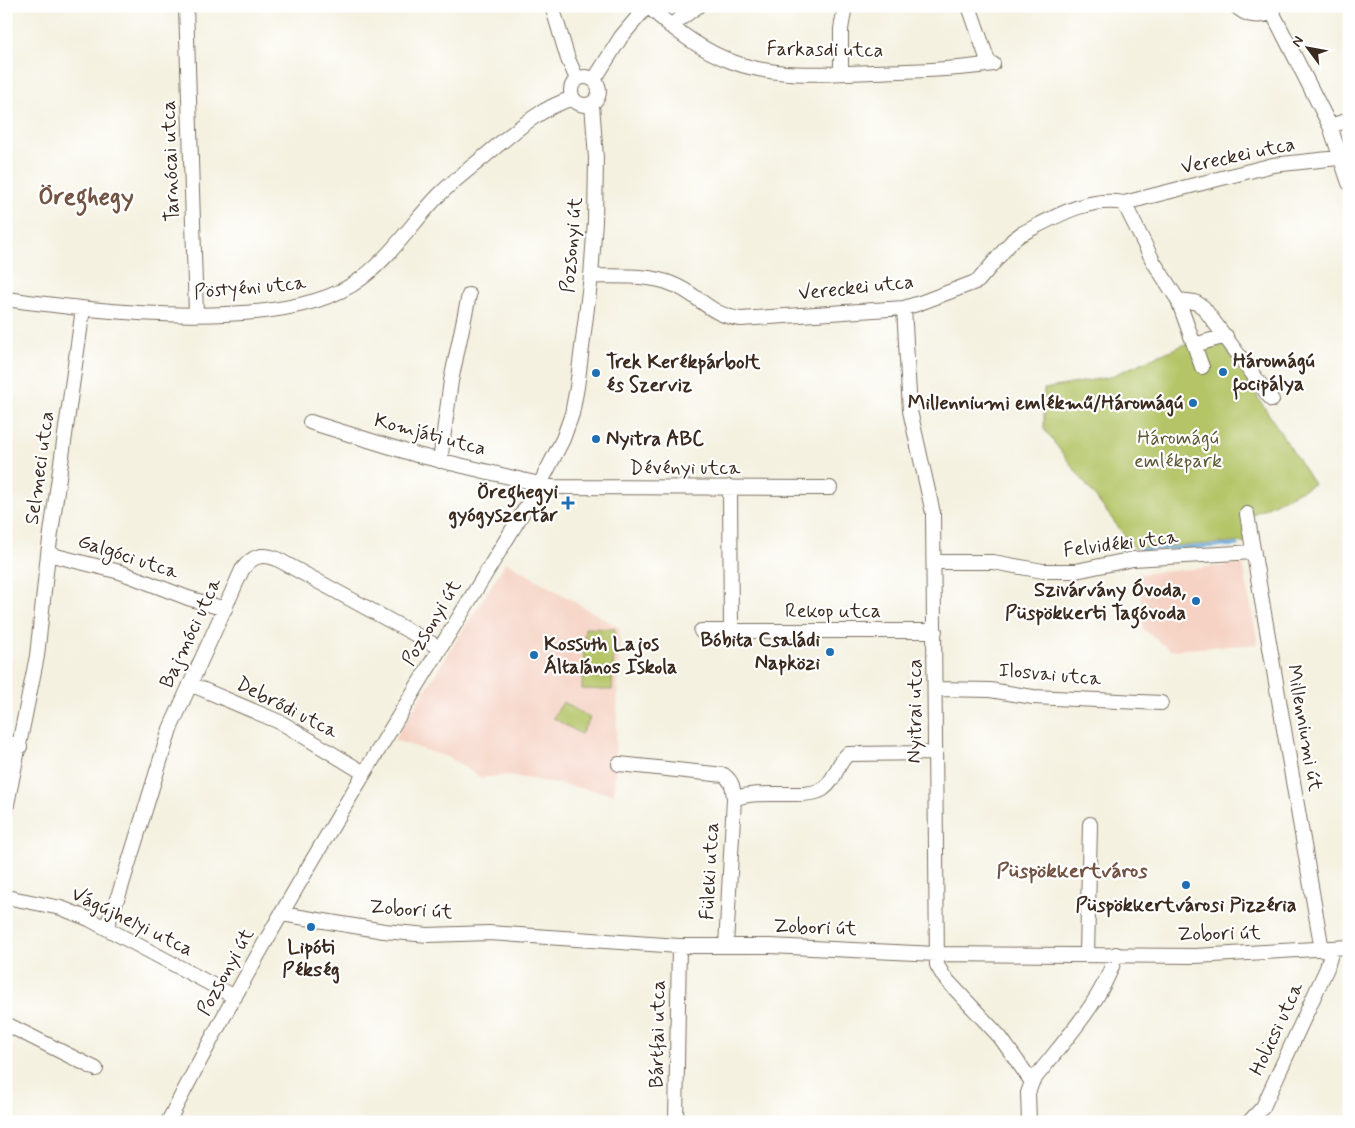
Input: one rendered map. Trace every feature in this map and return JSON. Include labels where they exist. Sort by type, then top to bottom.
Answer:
[{"type":"street","name":"Tarnócai utca","points":[[186,6],[196,314]]},
{"type":"street","points":[[552,6],[568,59],[577,79]]},
{"type":"street","points":[[594,80],[621,37],[647,6]]},
{"type":"street","name":"Farkasdi utca","points":[[647,6],[670,26],[714,54],[746,66],[781,72],[841,73],[943,70],[990,64],[969,6]]},
{"type":"street","points":[[670,26],[698,6]]},
{"type":"street","points":[[841,73],[841,29],[845,6]]},
{"type":"street","points":[[1236,6],[1247,14],[1254,16],[1270,9],[1330,126],[1338,158],[1349,183]]},
{"type":"street","points":[[586,77],[594,80],[599,86],[599,95],[592,104],[583,105],[573,98],[572,88],[577,79],[586,77]]},
{"type":"street","name":"Pöstyéni utca","points":[[6,299],[117,312],[196,314],[256,311],[304,304],[334,296],[375,267],[440,194],[457,179],[531,118],[554,104],[573,98]]},
{"type":"street","name":"Pozsonyi út","points":[[168,1122],[235,997],[364,773],[557,454],[572,414],[591,276],[597,185],[592,104]]},
{"type":"street","points":[[1330,126],[1349,120]]},
{"type":"street","name":"Vereckei utca","points":[[591,276],[635,278],[672,283],[709,308],[730,318],[741,319],[904,308],[978,281],[1013,240],[1021,234],[1070,210],[1111,200],[1124,203],[1273,165],[1338,158]]},
{"type":"street","points":[[1124,203],[1153,261],[1178,300],[1202,367]]},
{"type":"street","points":[[440,461],[452,382],[469,295]]},
{"type":"street","points":[[1178,300],[1194,302],[1204,307],[1272,400]]},
{"type":"street","name":"Nyitrai utca","points":[[904,308],[909,403],[933,513],[937,966],[944,977],[1000,1037],[1032,1082]]},
{"type":"street","name":"Selmeci utca","points":[[6,809],[37,656],[48,554],[83,309]]},
{"type":"street","points":[[1194,345],[1226,336]]},
{"type":"street","name":"Komjáti utca","points":[[310,422],[440,461],[540,484]]},
{"type":"street","name":"Dévényi utca","points":[[540,484],[563,488],[830,488]]},
{"type":"street","points":[[730,487],[731,631]]},
{"type":"street","name":"Millenniumi út","points":[[1247,514],[1327,949]]},
{"type":"street","name":"Felvidéki utca","points":[[934,562],[993,562],[1043,571],[1076,571],[1134,560],[1254,552]]},
{"type":"street","name":"Galgóci utca","points":[[48,554],[120,572],[188,598],[225,608]]},
{"type":"street","name":"Bajmóci utca","points":[[106,928],[120,891],[165,742],[247,563],[261,555],[270,556],[440,648]]},
{"type":"street","name":"Rekop utca","points":[[701,631],[935,631]]},
{"type":"street","name":"Debrődi utca","points":[[190,684],[282,723],[364,773]]},
{"type":"street","name":"Ilosvai utca","points":[[935,689],[990,690],[1033,697],[1162,703]]},
{"type":"street","points":[[6,742],[20,747]]},
{"type":"street","name":"Füleki utca","points":[[734,799],[753,793],[815,792],[829,784],[839,764],[848,754],[934,753]]},
{"type":"street","name":"Füleki utca","points":[[619,764],[724,775],[730,780],[733,786],[734,799],[726,946]]},
{"type":"street","points":[[1087,954],[1090,824]]},
{"type":"street","name":"Vágújhelyi utca","points":[[6,897],[60,908],[106,928],[235,997]]},
{"type":"street","name":"Zobori út","points":[[282,914],[384,931],[428,935],[489,933],[679,946],[844,948],[936,954],[1196,956],[1349,948]]},
{"type":"street","name":"Bártfai utca","points":[[676,1122],[679,946]]},
{"type":"street","name":"Holicsi utca","points":[[1250,1122],[1263,1107],[1327,968],[1327,949]]},
{"type":"street","points":[[1029,1122],[1028,1093],[1032,1082],[1104,984],[1116,954]]},
{"type":"street","points":[[6,1024],[96,1069]]},
{"type":"shaded area","name":"Kossuth Lajos Általános Iskola","points":[[506,562],[620,628],[614,794],[507,775],[481,778],[450,758],[394,740]]},
{"type":"shaded area","name":"Szivárvány Óvoda, Püspökkerti Tagóvoda","points":[[1243,564],[1258,644],[1170,650],[1143,629],[1139,574]]},
{"type":"green space","name":"Háromágú emlékpark","points":[[1223,343],[1314,484],[1243,519],[1246,542],[1134,548],[1044,429],[1044,389],[1109,377],[1183,345]]},
{"type":"green space","points":[[585,628],[615,629],[612,690],[582,689]]},
{"type":"green space","points":[[563,702],[590,718],[581,734],[553,718]]},
{"type":"waterway","points":[[1140,550],[1238,545]]},
{"type":"place","name":"Háromágú focipálya","points":[[1223,372]]},
{"type":"place","name":"Trek Kerékpárbolt és Szerviz","points":[[596,373]]},
{"type":"place","name":"Millenniumi emlékmű/Háromágú","points":[[1193,403]]},
{"type":"place","name":"Nyitra ABC","points":[[596,439]]},
{"type":"place","name":"Öreghegyi gyógyszertár","points":[[568,503]]},
{"type":"place","name":"Szivárvány Óvoda, Püspökkerti Tagóvoda","points":[[1196,601]]},
{"type":"place","name":"Bóbita Családi Napközi","points":[[830,652]]},
{"type":"place","name":"Kossuth Lajos Általános Iskola","points":[[534,655]]},
{"type":"place","name":"Püspökkertvárosi Pizzéria","points":[[1186,885]]},
{"type":"place","name":"Lipóti Pékség","points":[[311,927]]},
{"type":"district","name":"Öreghegy","points":[[86,197]]},
{"type":"district","name":"Püspökkertváros","points":[[1072,871]]}]
